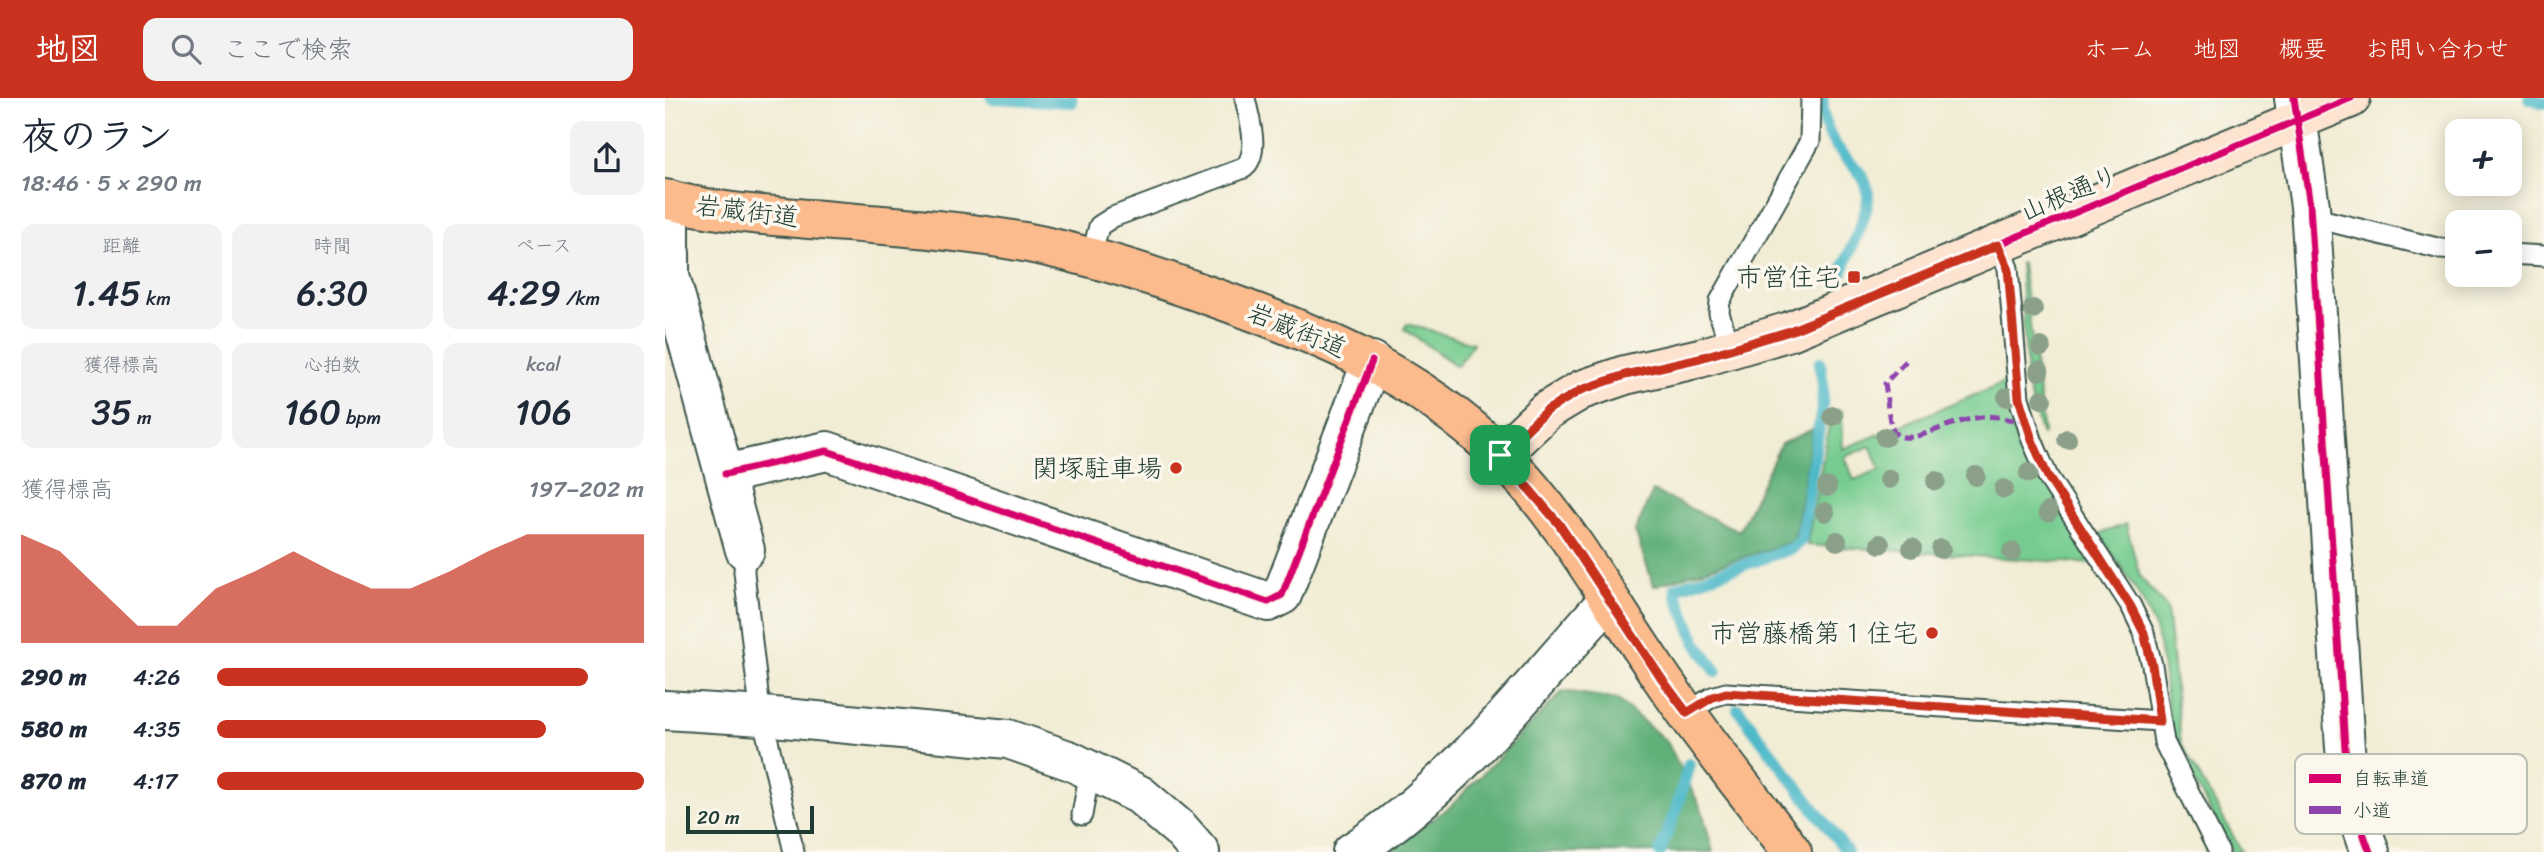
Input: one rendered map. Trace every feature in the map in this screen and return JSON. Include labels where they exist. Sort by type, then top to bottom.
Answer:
[{"type":"main road","name":"岩蔵街道","points":[[668,200],[765,216],[894,225],[991,237],[1091,258],[1146,273],[1303,329],[1372,361],[1448,410],[1500,455],[1559,524],[1687,713],[1792,852]]},
{"type":"street","name":"山根通り","points":[[1500,455],[1546,411],[1581,390],[1625,375],[1731,350],[1790,331],[1998,245],[2296,109],[2351,98]]},
{"type":"street","points":[[2296,109],[2311,217],[2346,754]]},
{"type":"street","points":[[668,200],[670,276],[745,550]]},
{"type":"street","points":[[725,474],[827,451],[1268,602],[1282,595],[1372,361]]},
{"type":"street","points":[[1352,852],[1419,802],[1453,772],[1608,600]]},
{"type":"street","points":[[665,710],[763,716],[1008,739],[1071,761],[1140,795],[1181,829],[1200,852]]},
{"type":"street","points":[[2363,834],[2370,852]]},
{"type":"lane","points":[[1091,258],[1099,226],[1113,216],[1244,168],[1250,162],[1252,139],[1245,98]]},
{"type":"lane","points":[[1731,350],[1719,313],[1720,301],[1810,141],[1811,98]]},
{"type":"lane","points":[[2311,217],[2445,249]]},
{"type":"lane","points":[[1998,245],[2008,268],[2019,398],[2032,440],[2048,477],[2131,607],[2144,633],[2169,755],[2219,852]]},
{"type":"lane","points":[[2522,255],[2544,256]]},
{"type":"lane","points":[[745,550],[744,572],[763,716],[794,852]]},
{"type":"lane","points":[[1687,713],[1713,697],[1726,693],[2160,721]]},
{"type":"lane","points":[[1082,815],[1090,770]]},
{"type":"green space","points":[[2020,263],[2044,434],[2042,435],[2029,393]]},
{"type":"green space","points":[[1407,324],[1473,343],[1457,366],[1404,329]]},
{"type":"green space","points":[[2007,382],[2010,398],[2093,564],[1807,545],[1831,411],[1842,410],[1843,449]],"holes":[[[1870,446],[1881,469],[1854,480],[1845,457]]]},
{"type":"green space","points":[[1813,429],[1794,541],[1654,586],[1635,531],[1653,491],[1739,531],[1781,444]]},
{"type":"green space","points":[[2126,524],[2140,577],[2167,608],[2181,743],[2242,852],[2233,852],[2178,751],[2170,722],[2156,633],[2131,582],[2099,534]]},
{"type":"green space","points":[[1563,691],[1617,699],[1667,742],[1702,810],[1713,852],[1386,852],[1451,806]]},
{"type":"waterway","points":[[992,98],[1072,102],[1071,98]]},
{"type":"waterway","points":[[1823,98],[1830,136],[1864,179],[1868,195],[1862,223],[1841,273]]},
{"type":"waterway","points":[[2529,98],[2544,103]]},
{"type":"waterway","points":[[1716,671],[1696,642],[1676,588],[1793,548],[1801,540],[1822,408],[1820,362]]},
{"type":"waterway","points":[[1738,709],[1847,852]]},
{"type":"waterway","points":[[1660,852],[1689,764]]},
{"type":"marked path","points":[[1906,361],[1885,383],[1890,423],[1899,436],[1915,437],[1983,417],[2025,419]]},
{"type":"cycle path","points":[[2294,98],[2310,206],[2346,754]]},
{"type":"cycle path","points":[[1500,455],[1546,411],[1581,390],[1625,375],[1700,358],[1790,331],[2351,98]]},
{"type":"cycle path","points":[[725,474],[827,451],[1268,602],[1282,595],[1372,361]]},
{"type":"cycle path","points":[[2364,834],[2370,852]]},
{"type":"place","name":"市営住宅","points":[[1854,277]]},
{"type":"place","name":"関塚駐車場","points":[[1176,468]]},
{"type":"place","name":"市営藤橋第１住宅","points":[[1932,633]]},
{"type":"route","points":[[1998,245],[2008,268],[2019,398],[2032,440],[2048,477],[2131,607],[2144,633],[2152,665],[2160,721],[1726,693],[1713,697],[1687,713],[1559,524],[1500,455],[1546,411],[1581,390],[1603,381],[1731,350],[1790,331],[1998,245]]}]
